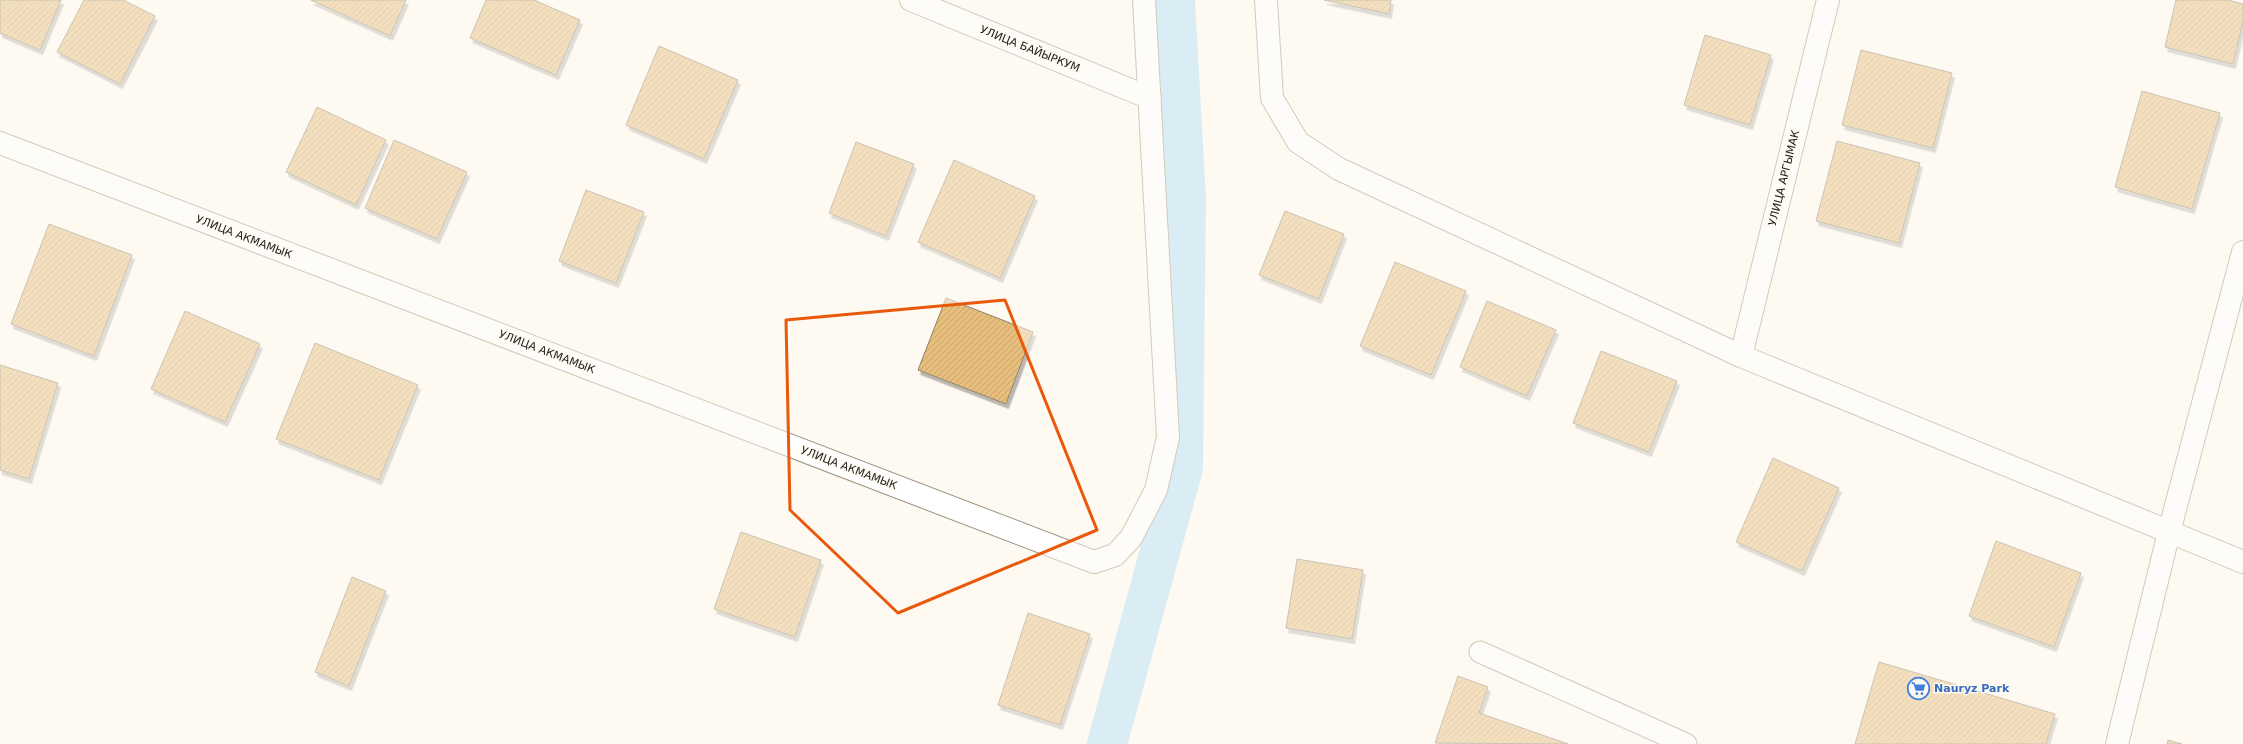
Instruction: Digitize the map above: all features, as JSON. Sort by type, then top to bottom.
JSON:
[{"type":"street","name":"УЛИЦА БАЙЫРКУМ","points":[[911,0],[1150,98]]},
{"type":"street","points":[[1144,0],[1150,98]]},
{"type":"street","points":[[1266,0],[1272,98],[1298,142],[1339,169],[1741,356],[2243,562]]},
{"type":"street","name":"УЛИЦА АРГЫМАК","points":[[1741,356],[1828,0]]},
{"type":"street","name":"УЛИЦА АКМАМЫК","points":[[0,143],[1094,562],[1115,555],[1131,538],[1156,490],[1168,437],[1150,98]]},
{"type":"street","points":[[2117,744],[2169,532],[2243,252]]},
{"type":"lane","points":[[1480,652],[1686,744]]},
{"type":"highlighted area","points":[[1005,300],[1097,530],[898,613],[790,510],[786,320]]},
{"type":"building","points":[[0,0],[61,0],[40,50],[0,33]]},
{"type":"building","points":[[84,0],[123,0],[155,16],[120,84],[57,52]]},
{"type":"building","points":[[311,0],[406,0],[390,36]]},
{"type":"building","points":[[486,0],[534,0],[580,20],[556,75],[470,38]]},
{"type":"building","points":[[1324,0],[1391,0],[1389,14]]},
{"type":"building","points":[[2176,0],[2228,0],[2243,4],[2243,21],[2233,64],[2165,47]]},
{"type":"building","points":[[1705,35],[1771,55],[1750,125],[1684,105]]},
{"type":"building","points":[[659,46],[738,80],[704,159],[626,125]]},
{"type":"building","points":[[1861,50],[1952,73],[1933,148],[1842,125]]},
{"type":"building","points":[[2142,91],[2220,113],[2192,209],[2115,187]]},
{"type":"building","points":[[317,107],[386,140],[356,205],[286,172]]},
{"type":"building","points":[[394,140],[467,172],[437,239],[365,208]]},
{"type":"building","points":[[1837,141],[1920,163],[1899,243],[1816,221]]},
{"type":"building","points":[[856,142],[914,164],[886,236],[829,213]]},
{"type":"building","points":[[954,160],[1035,196],[1000,278],[918,242]]},
{"type":"building","points":[[586,190],[644,212],[616,283],[559,261]]},
{"type":"building","points":[[1285,211],[1344,234],[1319,299],[1259,275]]},
{"type":"building","points":[[49,224],[132,255],[94,356],[11,324]]},
{"type":"building","points":[[1395,262],[1466,291],[1431,375],[1360,346]]},
{"type":"building","points":[[946,298],[1033,332],[1006,404],[918,370]]},
{"type":"building","points":[[1487,301],[1556,330],[1527,396],[1460,367]]},
{"type":"building","points":[[185,311],[260,344],[225,422],[151,389]]},
{"type":"building","points":[[315,343],[418,385],[379,480],[276,439]]},
{"type":"building","points":[[1601,351],[1677,381],[1649,452],[1573,423]]},
{"type":"building","points":[[0,365],[58,383],[29,479],[0,470]]},
{"type":"building","points":[[1773,458],[1839,488],[1802,571],[1736,542]]},
{"type":"building","points":[[741,532],[821,560],[795,637],[714,609]]},
{"type":"building","points":[[1996,541],[2081,573],[2054,647],[1969,616]]},
{"type":"building","points":[[1297,559],[1363,570],[1352,639],[1286,628]]},
{"type":"building","points":[[352,577],[386,591],[349,686],[315,672]]},
{"type":"building","points":[[1028,613],[1090,634],[1060,725],[998,705]]},
{"type":"building","name":"Nauryz Park","points":[[1879,662],[2055,714],[2046,744],[1855,744]]},
{"type":"building","points":[[1458,676],[1488,687],[1479,713],[1568,744],[1435,743]]},
{"type":"building","points":[[2168,740],[2182,744],[2167,744]]},
{"type":"waterway","points":[[1107,744],[1183,468],[1186,199],[1175,0]]},
{"type":"place","name":"Nauryz Park","points":[[1919,688]]}]
